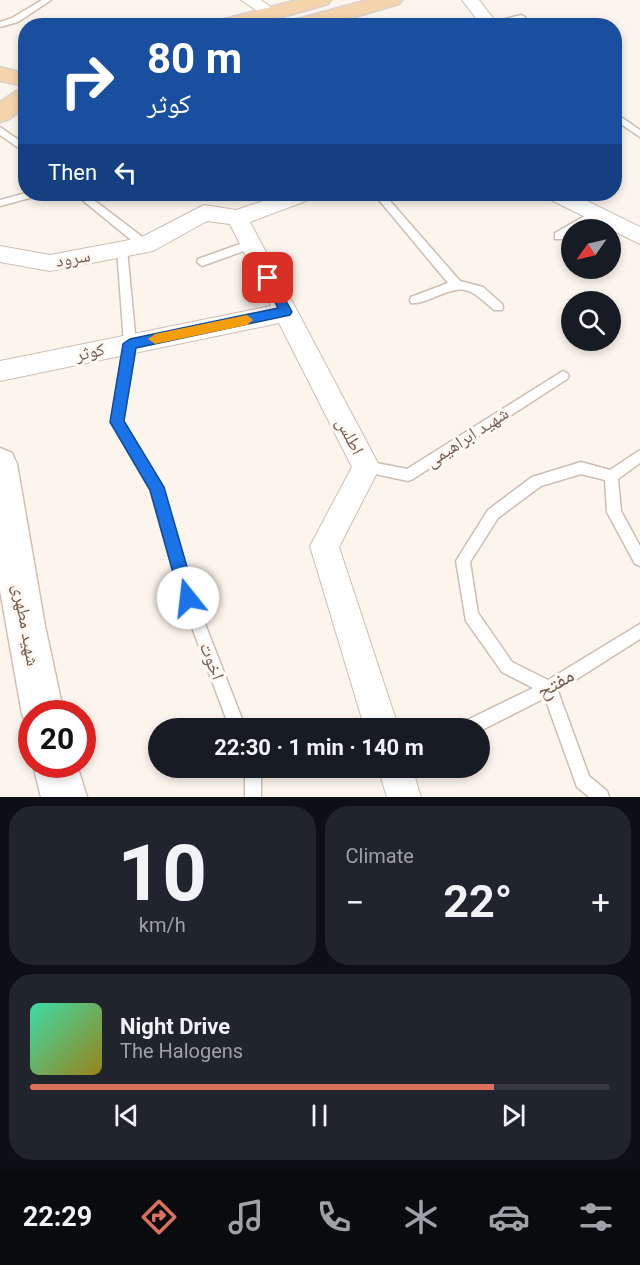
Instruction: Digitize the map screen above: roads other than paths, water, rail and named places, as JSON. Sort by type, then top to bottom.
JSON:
[{"type":"main road","points":[[253,18],[321,0]]},
{"type":"main road","points":[[327,18],[392,0]]},
{"type":"main road","points":[[0,101],[16,85]]},
{"type":"main road","points":[[0,114],[16,85]]},
{"type":"main road","name":"شهید مطهری","points":[[0,464],[25,626],[41,700]]},
{"type":"main road","points":[[59,778],[64,797]]},
{"type":"street","points":[[249,0],[271,13]]},
{"type":"street","points":[[470,0],[484,18]]},
{"type":"street","points":[[237,218],[284,201]]},
{"type":"street","points":[[570,201],[640,236]]},
{"type":"street","name":"سرود","points":[[0,254],[50,263],[145,245],[204,213],[237,218]]},
{"type":"street","name":"اطلس","points":[[237,218],[366,466],[324,546],[379,718]]},
{"type":"street","name":"کوثر","points":[[0,371],[286,312]]},
{"type":"street","points":[[398,778],[404,797]]},
{"type":"lane","points":[[18,18],[47,0]]},
{"type":"lane","points":[[517,18],[521,17]]},
{"type":"lane","points":[[0,25],[18,18]]},
{"type":"lane","points":[[622,121],[640,134]]},
{"type":"lane","points":[[0,130],[18,144]]},
{"type":"lane","points":[[0,203],[18,198]]},
{"type":"lane","points":[[89,201],[145,245]]},
{"type":"lane","points":[[385,201],[456,284],[479,290],[498,308]]},
{"type":"lane","points":[[559,236],[596,214]]},
{"type":"lane","points":[[202,262],[251,244]]},
{"type":"lane","name":"اخوت","points":[[122,249],[130,344],[117,422],[156,487],[188,598],[234,718]]},
{"type":"lane","points":[[415,300],[456,284]]},
{"type":"lane","name":"شهید ابراهیمی","points":[[366,466],[408,475],[563,376]]},
{"type":"lane","points":[[601,797],[583,781],[549,688],[507,668],[471,616],[463,561],[493,514],[537,481],[581,468],[611,476],[640,456]]},
{"type":"lane","points":[[611,476],[614,512],[640,559]]},
{"type":"lane","name":"مفتح","points":[[488,718],[549,688],[640,631]]},
{"type":"lane","points":[[253,778],[253,797]]}]
